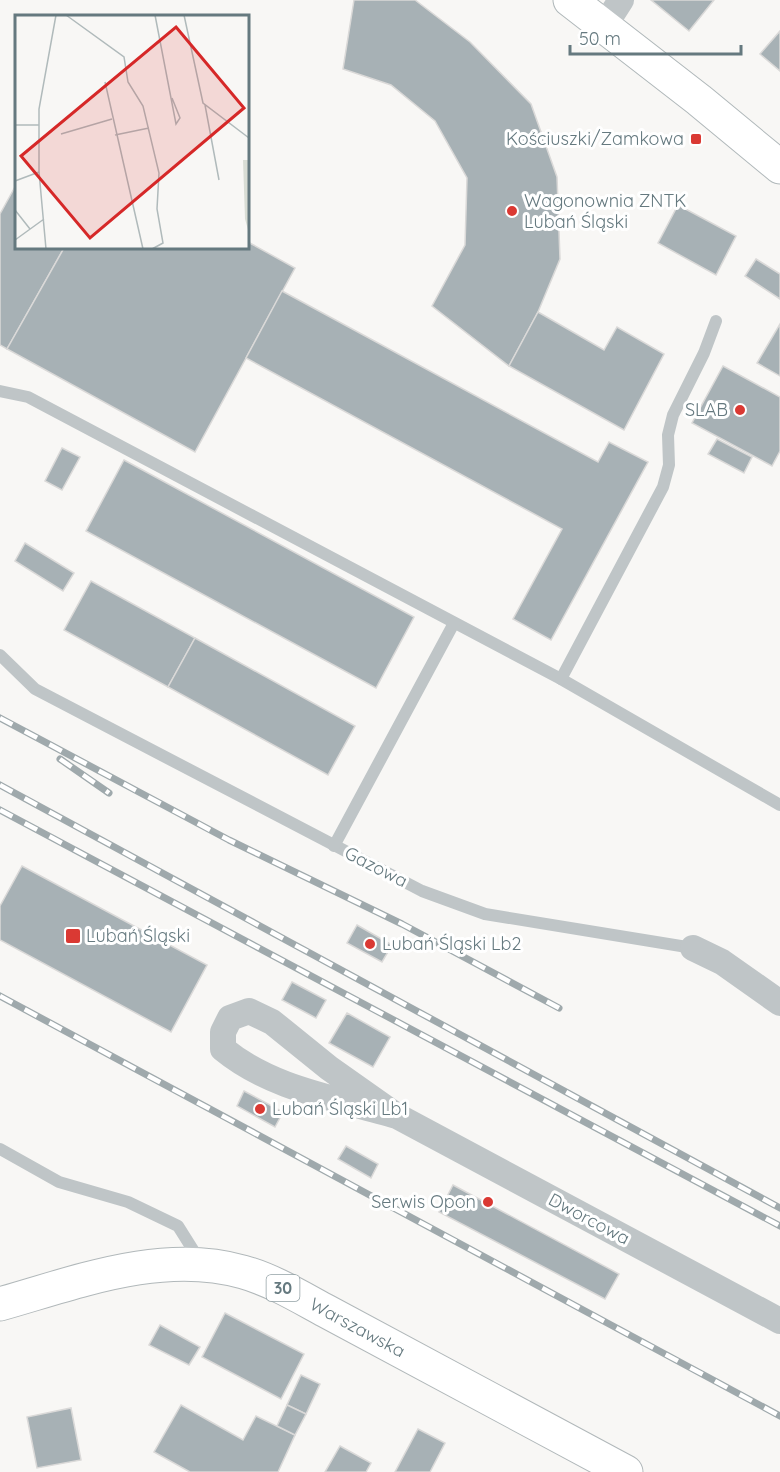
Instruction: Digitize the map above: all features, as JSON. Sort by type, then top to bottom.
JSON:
[{"type":"main road","points":[[570,0],[613,13],[699,100],[780,167]]},
{"type":"main road","name":"Warszawska","points":[[0,1304],[97,1276],[168,1263],[202,1264],[244,1272],[284,1288],[626,1472]]},
{"type":"street","name":"Gazowa","points":[[693,948],[722,962],[780,1003]]},
{"type":"street","name":"Dworcowa","points":[[397,1116],[288,1086],[243,1065],[223,1049],[223,1032],[230,1018],[249,1011],[272,1022],[329,1068],[397,1116],[780,1322]]},
{"type":"lane","points":[[561,679],[663,487],[669,465],[668,435],[673,415],[704,353],[716,321]]},
{"type":"lane","points":[[0,391],[28,397],[561,679],[780,805]]},
{"type":"lane","points":[[334,846],[454,623]]},
{"type":"lane","name":"Gazowa","points":[[0,655],[35,688],[422,891],[485,914],[693,948]]},
{"type":"lane","points":[[0,1149],[60,1182],[128,1202],[178,1227],[202,1264]]},
{"type":"building","name":"Wagonownia ZNTK Lubań Śląski","points":[[354,0],[415,0],[470,42],[531,104],[557,177],[560,259],[538,312],[509,366],[432,306],[465,245],[467,178],[435,121],[391,85],[343,69]]},
{"type":"building","points":[[651,0],[714,0],[689,31]]},
{"type":"building","points":[[780,31],[780,71],[760,54]]},
{"type":"building","points":[[15,187],[15,249],[63,249],[7,349],[0,345],[0,214]]},
{"type":"building","points":[[678,205],[736,236],[716,275],[658,243]]},
{"type":"building","points":[[249,243],[295,268],[195,452],[7,349],[63,249],[249,249]]},
{"type":"building","points":[[756,259],[780,274],[780,299],[745,276]]},
{"type":"building","points":[[282,291],[598,462],[609,442],[648,462],[551,640],[513,619],[562,529],[246,358]]},
{"type":"building","points":[[538,312],[604,350],[617,327],[664,354],[624,430],[509,366]]},
{"type":"building","points":[[780,324],[780,376],[757,363]]},
{"type":"building","name":"SLAB","points":[[723,366],[780,397],[780,451],[772,466],[692,423]]},
{"type":"building","points":[[717,439],[752,457],[744,473],[708,454]]},
{"type":"building","points":[[62,448],[80,457],[62,490],[45,481]]},
{"type":"building","points":[[124,460],[414,617],[376,688],[86,531]]},
{"type":"building","points":[[25,543],[74,573],[63,591],[15,561]]},
{"type":"building","points":[[91,581],[195,638],[168,687],[64,630]]},
{"type":"building","points":[[195,638],[355,726],[328,775],[168,687]]},
{"type":"building","points":[[22,866],[207,965],[171,1032],[0,940],[0,906]]},
{"type":"building","name":"Lubań Śląski Lb2","points":[[357,925],[392,945],[382,962],[347,943]]},
{"type":"building","points":[[292,982],[326,1000],[316,1018],[282,1000]]},
{"type":"building","points":[[347,1013],[390,1037],[373,1067],[329,1043]]},
{"type":"building","name":"Lubań Śląski Lb1","points":[[244,1091],[283,1112],[275,1127],[237,1106]]},
{"type":"building","points":[[346,1146],[378,1164],[371,1178],[338,1159]]},
{"type":"building","points":[[453,1185],[619,1274],[605,1299],[439,1212]]},
{"type":"building","points":[[225,1313],[304,1354],[281,1399],[202,1357]]},
{"type":"building","points":[[160,1325],[200,1347],[189,1365],[149,1345]]},
{"type":"building","points":[[301,1375],[320,1384],[306,1414],[287,1405]]},
{"type":"building","points":[[181,1405],[243,1440],[256,1416],[295,1435],[278,1472],[190,1472],[154,1452]]},
{"type":"building","points":[[287,1405],[306,1414],[295,1435],[277,1426]]},
{"type":"building","points":[[71,1408],[81,1460],[37,1468],[27,1417]]},
{"type":"building","points":[[418,1429],[445,1443],[430,1472],[395,1472]]},
{"type":"building","points":[[340,1446],[371,1463],[366,1472],[325,1472]]},
{"type":"railway","points":[[0,718],[229,840],[402,924],[559,1008]]},
{"type":"railway","points":[[60,759],[109,793]]},
{"type":"railway","points":[[0,785],[780,1208]]},
{"type":"railway","points":[[0,810],[780,1226]]},
{"type":"railway","points":[[0,996],[780,1416]]},
{"type":"place","name":"Kościuszki/Zamkowa","points":[[696,139]]},
{"type":"place","name":"Wagonownia ZNTK Lubań Śląski","points":[[512,211]]},
{"type":"place","name":"SLAB","points":[[740,410]]},
{"type":"place","name":"Lubań Śląski","points":[[73,936]]},
{"type":"place","name":"Lubań Śląski Lb2","points":[[370,944]]},
{"type":"place","name":"Lubań Śląski Lb1","points":[[260,1109]]},
{"type":"place","name":"Serwis Opon","points":[[488,1202]]}]
